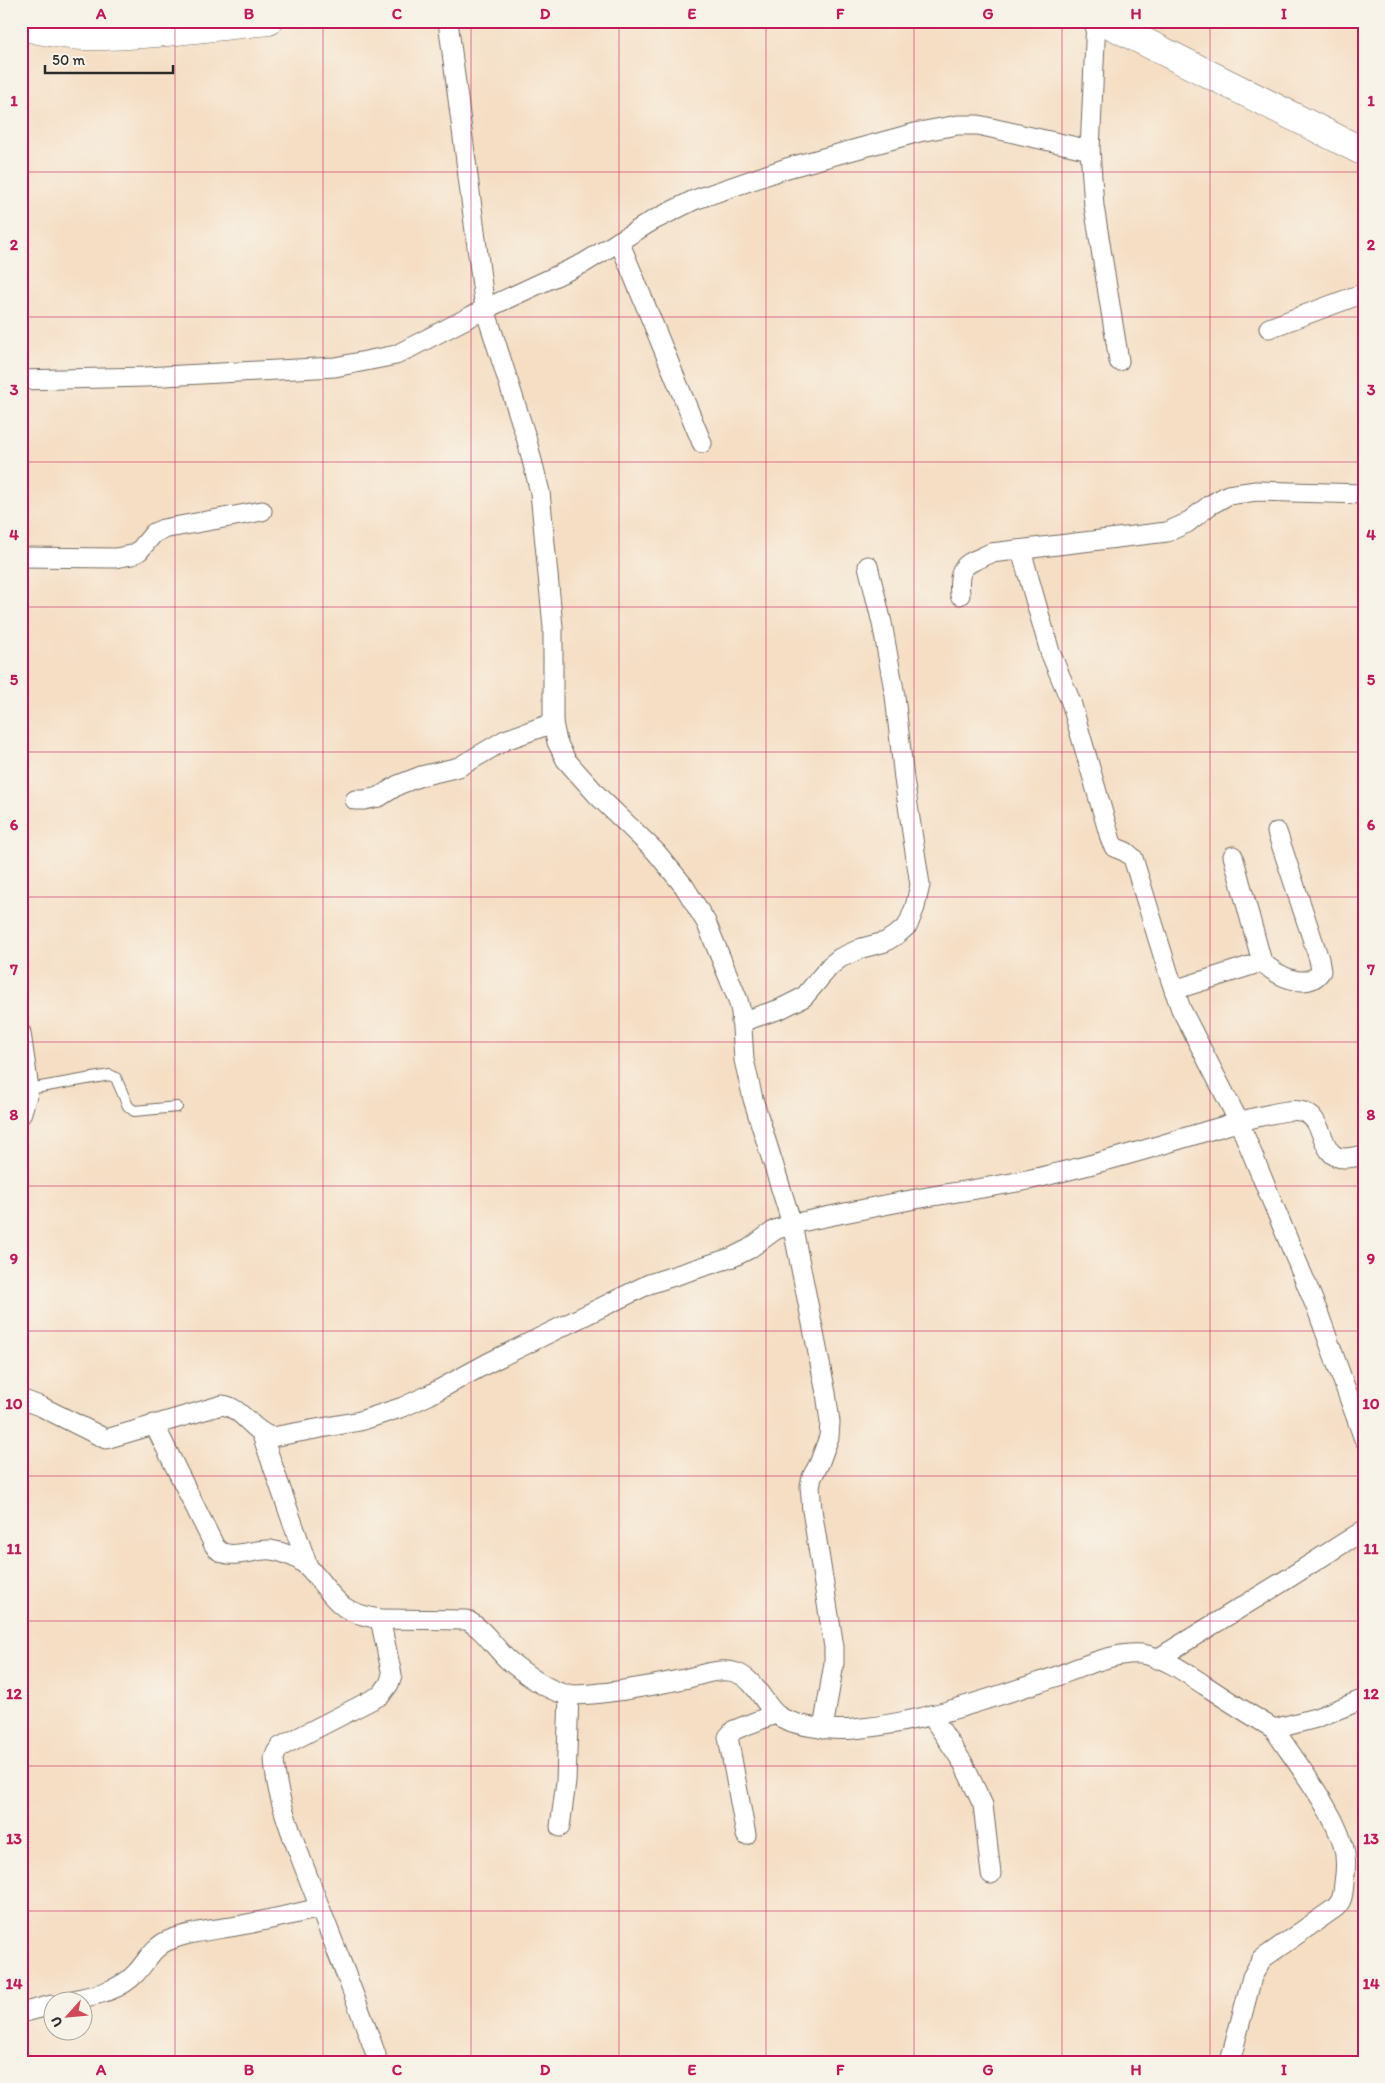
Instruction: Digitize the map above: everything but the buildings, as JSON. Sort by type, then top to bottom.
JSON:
[{"type":"main road","points":[[21,26],[82,36],[130,34],[269,21]]},
{"type":"main road","points":[[1103,21],[1364,152]]},
{"type":"street","points":[[448,21],[485,309],[526,436],[540,492],[553,627],[553,723],[557,742],[566,760],[598,796],[656,852],[698,906],[738,1000],[744,1060],[753,1099],[792,1224],[826,1393],[830,1422],[829,1437],[810,1486],[812,1510],[834,1647],[834,1663],[823,1729]]},
{"type":"street","points":[[1096,21],[1090,150],[1094,206],[1119,360]]},
{"type":"street","points":[[21,380],[145,377],[335,367],[396,355],[485,309],[584,263],[652,221],[694,200],[729,186],[787,168],[919,132],[958,125],[978,125],[1090,150]]},
{"type":"street","points":[[620,241],[702,443]]},
{"type":"street","points":[[1270,328],[1364,293]]},
{"type":"street","points":[[960,595],[958,580],[960,571],[969,563],[991,553],[1167,532],[1188,523],[1217,500],[1240,492],[1364,494]]},
{"type":"street","points":[[21,557],[115,558],[132,555],[154,533],[163,529],[262,511]]},
{"type":"street","points":[[1021,550],[1050,652],[1071,702],[1111,842],[1114,847],[1126,852],[1133,858],[1181,1009],[1239,1122],[1318,1312],[1364,1439]]},
{"type":"street","points":[[741,1022],[780,1009],[804,997],[830,966],[840,958],[862,948],[885,942],[899,933],[908,925],[915,907],[920,885],[904,779],[895,696],[882,624],[868,566]]},
{"type":"street","points":[[355,800],[379,797],[398,785],[421,776],[458,767],[505,740],[553,723]]},
{"type":"street","points":[[1234,856],[1262,962],[1271,970],[1294,980],[1307,980],[1316,977],[1321,971],[1319,959],[1277,832]]},
{"type":"street","points":[[1174,990],[1262,962]]},
{"type":"street","points":[[21,1033],[25,1090],[21,1115]]},
{"type":"street","points":[[21,1400],[42,1407],[106,1439],[222,1405],[230,1407],[260,1432],[272,1437],[360,1421],[403,1407],[488,1362],[648,1284],[733,1257],[750,1249],[775,1230],[792,1224],[1047,1176],[1239,1122],[1289,1111],[1305,1111],[1311,1114],[1316,1120],[1327,1147],[1333,1154],[1346,1158],[1364,1155]]},
{"type":"street","points":[[154,1424],[214,1546],[220,1553],[227,1555],[270,1550],[291,1556],[307,1564]]},
{"type":"street","points":[[260,1432],[307,1564],[335,1599],[346,1609],[380,1619],[466,1620],[477,1626],[508,1659],[533,1678],[562,1694],[582,1695],[666,1683],[724,1670],[738,1673],[749,1681],[775,1714],[791,1721],[823,1729],[853,1730],[931,1715],[1041,1682],[1110,1658],[1136,1654],[1176,1665],[1274,1729],[1330,1816],[1344,1847],[1346,1868],[1342,1897],[1335,1908],[1262,1959],[1252,1977],[1227,2060]]},
{"type":"street","points":[[1157,1659],[1364,1530]]},
{"type":"street","points":[[376,2055],[353,1987],[297,1848],[283,1803],[274,1760],[280,1747],[381,1695],[389,1684],[392,1675],[380,1619]]},
{"type":"street","points":[[560,1827],[566,1782],[570,1694]]},
{"type":"street","points":[[1274,1729],[1316,1718],[1364,1699]]},
{"type":"street","points":[[746,1836],[728,1738],[734,1730],[775,1714]]},
{"type":"street","points":[[931,1715],[963,1763],[982,1805],[991,1874]]},
{"type":"street","points":[[92,1996],[122,1985],[134,1975],[155,1949],[165,1942],[211,1929],[268,1920],[320,1908]]},
{"type":"street","points":[[21,2013],[42,2008]]},
{"type":"lane","points":[[25,1090],[110,1075],[116,1078],[128,1106],[134,1111],[177,1107]]}]
